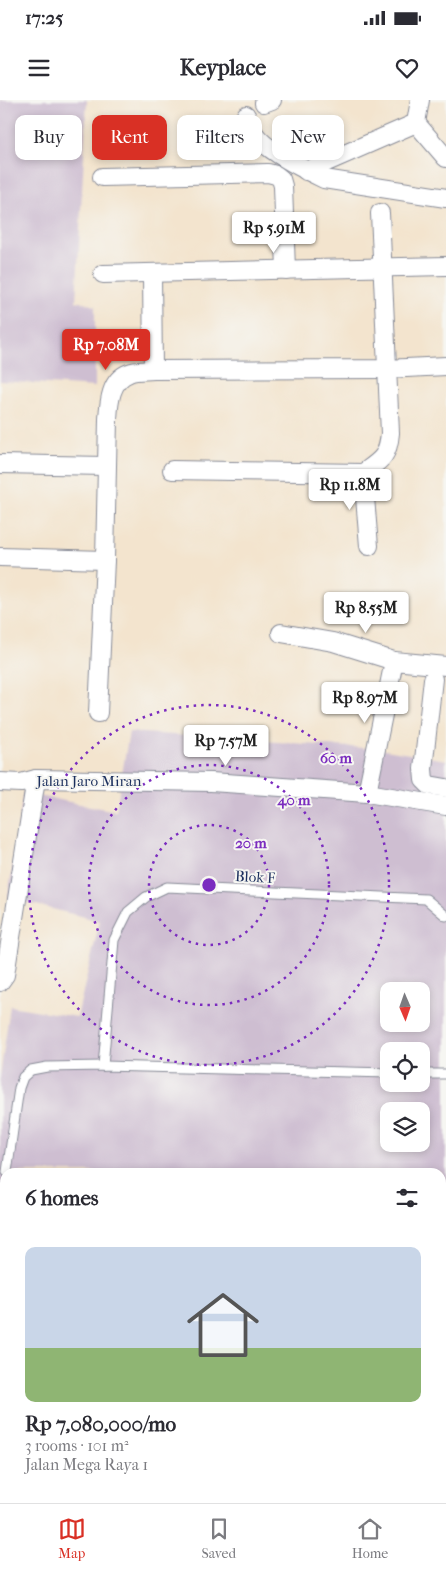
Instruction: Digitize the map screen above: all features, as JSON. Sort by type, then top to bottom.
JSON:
[{"type":"street","points":[[416,123],[420,100]]},
{"type":"street","points":[[416,123],[446,158]]},
{"type":"street","points":[[306,170],[416,123]]},
{"type":"street","points":[[262,142],[306,170],[324,179],[446,198]]},
{"type":"street","points":[[102,177],[268,173],[276,175],[282,179],[283,186],[286,270]]},
{"type":"street","points":[[172,470],[363,473],[382,459],[388,448],[390,433],[380,214]]},
{"type":"street","points":[[103,274],[446,266]]},
{"type":"street","points":[[152,273],[153,370]]},
{"type":"street","points":[[98,713],[110,398],[115,385],[121,377],[129,372],[153,370],[386,369],[446,366]]},
{"type":"street","points":[[0,464],[106,466]]},
{"type":"street","points":[[363,473],[369,546]]},
{"type":"street","points":[[0,557],[105,560]]},
{"type":"street","points":[[281,633],[333,642],[394,661],[446,666]]},
{"type":"street","points":[[367,793],[394,661]]},
{"type":"street","points":[[433,679],[423,770],[424,780],[429,785],[446,788]]},
{"type":"street","points":[[0,982],[5,975],[36,779]]},
{"type":"street","name":"Jalan Jaro Miran","points":[[0,782],[21,783],[36,779],[211,782],[367,793],[446,806]]},
{"type":"lane","name":"Blok F","points":[[103,1066],[114,940],[128,912],[146,897],[167,887],[426,899],[446,916]]},
{"type":"lane","points":[[8,1168],[19,1088],[23,1077],[31,1070],[47,1067],[103,1066],[380,1073]]},
{"type":"lane","points":[[430,1074],[446,1074]]},
{"type":"shaded area","points":[[0,100],[87,100],[76,301],[95,306],[95,387],[0,381]]},
{"type":"shaded area","points":[[129,732],[379,749],[446,760],[446,1168],[0,1168],[0,1077],[10,1006],[77,1017],[100,921],[8,898],[23,793],[116,811]]}]
